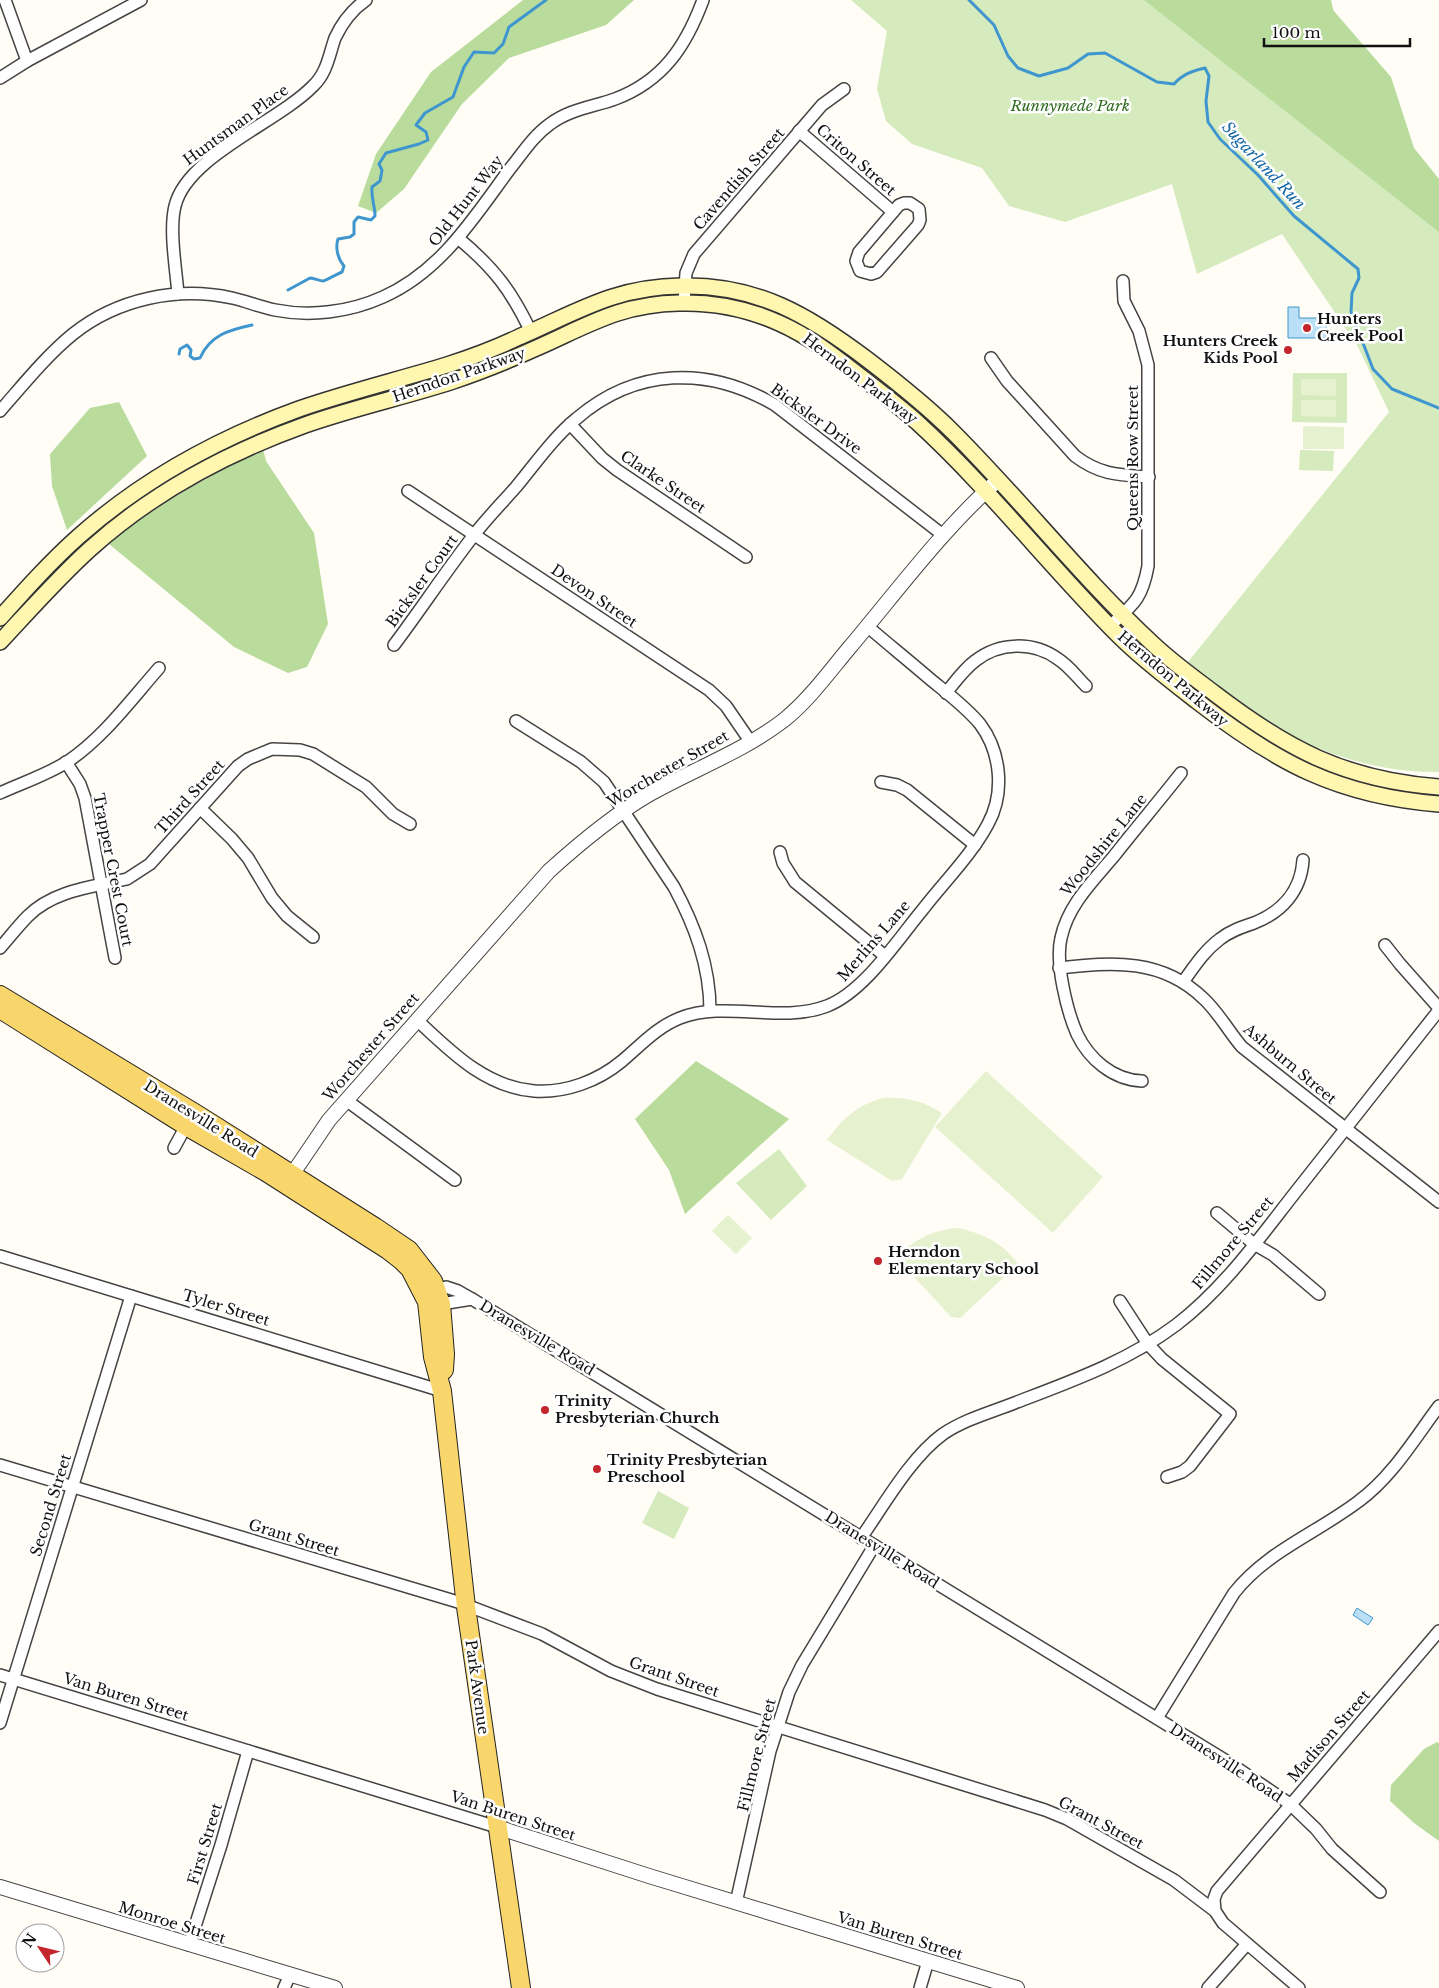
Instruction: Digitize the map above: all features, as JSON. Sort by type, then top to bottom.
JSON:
[{"type":"main road","name":"Herndon Parkway","points":[[0,618],[43,571],[81,534],[124,500],[183,462],[231,438],[297,410],[468,358],[531,332],[582,307],[607,298],[649,288],[685,286],[719,288],[754,295],[786,307],[817,323],[866,359],[928,409],[998,480],[1083,574],[1153,644],[1186,672],[1255,724],[1292,747],[1332,765],[1367,776],[1401,783],[1439,787]]},
{"type":"main road","name":"Herndon Parkway","points":[[0,642],[62,576],[99,541],[143,507],[212,466],[301,426],[455,380],[505,362],[602,317],[637,308],[684,303],[708,304],[744,310],[778,322],[810,338],[907,413],[985,492],[1110,626],[1176,686],[1248,739],[1280,759],[1327,781],[1362,793],[1398,800],[1439,804]]},
{"type":"main road","name":"Dranesville Road","points":[[0,995],[289,1180],[401,1260],[435,1299]]},
{"type":"main road","name":"Dranesville Road","points":[[0,1009],[186,1126],[266,1172],[289,1180]]},
{"type":"main road","name":"Park Avenue","points":[[435,1299],[433,1357],[442,1391],[466,1606],[519,1986]]},
{"type":"street","points":[[6,0],[27,61]]},
{"type":"street","points":[[0,78],[27,61],[140,0]]},
{"type":"street","name":"Huntsman Place","points":[[178,294],[173,221],[176,202],[184,185],[201,166],[314,85],[327,64],[342,25],[350,14],[366,0]]},
{"type":"street","name":"Old Hunt Way","points":[[0,411],[58,348],[89,323],[127,304],[158,296],[178,294],[211,295],[232,298],[276,310],[319,312],[343,310],[364,304],[401,288],[436,262],[458,238],[528,146],[549,124],[578,109],[615,99],[633,91],[661,70],[685,42],[703,0]]},
{"type":"street","name":"Cavendish Street","points":[[684,303],[689,262],[694,254],[822,105],[844,90]]},
{"type":"street","name":"Criton Street","points":[[799,131],[893,212]]},
{"type":"street","name":"Criton Street","points":[[910,203],[919,209],[920,220],[877,272],[866,274],[857,266],[857,256],[893,212],[899,205],[910,203]]},
{"type":"street","points":[[458,238],[492,269],[506,286],[531,332]]},
{"type":"street","name":"Queens Row Street","points":[[1110,626],[1135,603],[1142,591],[1148,566],[1148,365],[1139,331],[1124,301],[1123,281]]},
{"type":"street","points":[[991,358],[1006,381],[1075,456],[1086,464],[1111,474],[1148,477]]},
{"type":"street","name":"Bicksler Drive","points":[[474,535],[570,424],[592,406],[606,397],[644,382],[664,378],[696,377],[736,386],[757,394],[775,405],[943,534]]},
{"type":"street","name":"Clarke Street","points":[[570,424],[602,458],[617,470],[746,557]]},
{"type":"street","name":"Worchester Street","points":[[289,1180],[329,1120],[540,881],[575,847],[623,811],[750,742],[784,720],[801,704],[868,626],[943,534],[998,480]]},
{"type":"street","name":"Devon Street","points":[[408,491],[709,690],[726,706],[750,742]]},
{"type":"street","name":"Bicksler Court","points":[[394,645],[474,535]]},
{"type":"street","name":"Merlins Lane","points":[[417,1020],[464,1062],[492,1079],[518,1088],[534,1091],[556,1090],[589,1081],[609,1071],[665,1025],[694,1014],[710,1011],[788,1014],[816,1010],[836,1001],[856,988],[975,845],[990,822],[998,788],[997,766],[988,739],[980,725],[971,714],[868,626]]},
{"type":"street","points":[[946,693],[973,662],[995,649],[1014,646],[1034,648],[1048,652],[1071,670],[1086,686]]},
{"type":"street","points":[[0,793],[66,762],[97,738],[159,668]]},
{"type":"street","points":[[516,721],[592,770],[604,782],[682,901],[703,953],[708,973],[710,1011]]},
{"type":"street","name":"Third Street","points":[[0,948],[28,916],[40,906],[67,893],[127,879],[150,864],[238,766],[248,759],[272,749],[286,748],[313,754],[366,786],[393,814],[410,824]]},
{"type":"street","name":"Trapper Crest Court","points":[[66,762],[80,784],[85,798],[115,958]]},
{"type":"street","name":"Woodshire Lane","points":[[1142,1081],[1126,1079],[1100,1065],[1082,1044],[1076,1032],[1059,968],[1060,938],[1071,910],[1181,772]]},
{"type":"street","points":[[881,782],[897,785],[907,790],[975,845]]},
{"type":"street","points":[[200,808],[232,839],[248,858],[272,898],[287,916],[313,937]]},
{"type":"street","points":[[780,852],[785,868],[795,882],[884,956]]},
{"type":"street","points":[[1183,982],[1199,959],[1221,938],[1236,929],[1263,919],[1287,901],[1299,882],[1303,860]]},
{"type":"street","points":[[1385,945],[1439,1009]]},
{"type":"street","name":"Ashburn Street","points":[[1059,968],[1112,963],[1132,964],[1151,968],[1183,982],[1204,998],[1216,1011],[1242,1048],[1439,1202]]},
{"type":"street","name":"Fillmore Street","points":[[861,1538],[917,1458],[943,1435],[974,1419],[1104,1368],[1148,1344],[1199,1305],[1220,1284],[1254,1244],[1439,1009]]},
{"type":"street","points":[[346,1100],[455,1180]]},
{"type":"street","points":[[174,1148],[186,1126]]},
{"type":"street","points":[[1217,1213],[1254,1244],[1273,1255],[1319,1294]]},
{"type":"street","name":"Tyler Street","points":[[0,1256],[190,1312],[442,1391]]},
{"type":"street","name":"Dranesville Road","points":[[435,1299],[446,1287],[472,1299],[1228,1762],[1290,1804],[1316,1829],[1332,1849],[1380,1892]]},
{"type":"street","name":"Second Street","points":[[0,1723],[131,1296]]},
{"type":"street","points":[[1120,1301],[1148,1344],[1171,1366],[1230,1414],[1190,1466],[1182,1472],[1166,1477]]},
{"type":"street","points":[[1157,1718],[1234,1593],[1244,1580],[1266,1560],[1372,1491],[1385,1477],[1439,1406]]},
{"type":"street","name":"Grant Street","points":[[0,1465],[466,1606],[542,1634],[630,1679],[776,1727],[1045,1810],[1067,1819],[1174,1880],[1215,1910],[1223,1923],[1299,1988]]},
{"type":"street","name":"Fillmore Street","points":[[736,1903],[776,1727],[789,1692],[802,1665],[874,1546]]},
{"type":"street","name":"Madison Street","points":[[1215,1910],[1214,1899],[1217,1891],[1439,1631]]},
{"type":"street","name":"Van Buren Street","points":[[0,1675],[1017,1988]]},
{"type":"street","name":"First Street","points":[[189,1945],[222,1845],[248,1751]]},
{"type":"street","name":"Monroe Street","points":[[0,1887],[335,1988]]},
{"type":"street","points":[[1208,1988],[1247,1944]]},
{"type":"street","points":[[920,1988],[928,1961]]},
{"type":"street","points":[[284,1988],[290,1975]]},
{"type":"green space","points":[[523,0],[634,0],[606,25],[509,58],[462,104],[404,189],[376,213],[358,206],[376,154],[431,72]]},
{"type":"green space","name":"Runnymede Park","points":[[851,0],[1331,0],[1333,9],[1401,174],[1439,204],[1439,772],[1390,768],[1341,757],[1317,748],[1273,726],[1252,712],[1188,662],[1389,412],[1358,347],[1282,234],[1197,274],[1172,184],[1065,222],[1009,206],[982,168],[912,144],[886,121],[877,89],[887,31]]},
{"type":"green space","points":[[1144,0],[1331,0],[1333,10],[1391,77],[1414,148],[1439,179],[1439,232]]},
{"type":"green space","points":[[1293,373],[1347,373],[1347,423],[1292,422]]},
{"type":"green space","points":[[1301,379],[1336,379],[1336,396],[1301,395]]},
{"type":"green space","points":[[1301,400],[1336,400],[1336,417],[1301,416]]},
{"type":"green space","points":[[119,402],[147,456],[67,530],[52,486],[50,454],[90,408]]},
{"type":"green space","points":[[1303,426],[1344,427],[1344,449],[1303,449]]},
{"type":"green space","points":[[263,449],[266,461],[314,533],[328,624],[307,667],[288,673],[234,647],[109,544],[164,504],[202,481]]},
{"type":"green space","points":[[1300,450],[1334,451],[1333,471],[1299,470]]},
{"type":"green space","points":[[696,1061],[789,1119],[685,1214],[669,1170],[635,1119]]},
{"type":"green space","points":[[986,1071],[1103,1177],[1053,1233],[935,1127]]},
{"type":"green space","points":[[883,1098],[899,1098],[914,1101],[928,1105],[942,1113],[902,1179],[892,1181],[827,1140],[851,1114],[865,1105]]},
{"type":"green space","points":[[779,1149],[807,1186],[771,1220],[736,1183]]},
{"type":"green space","points":[[728,1215],[752,1238],[736,1254],[712,1231]]},
{"type":"green space","points":[[958,1228],[991,1240],[1006,1250],[1018,1264],[960,1318],[951,1317],[896,1257],[910,1245],[925,1236]]},
{"type":"green space","points":[[658,1491],[689,1508],[674,1539],[642,1523]]},
{"type":"green space","points":[[1437,1742],[1439,1743],[1439,1841],[1414,1823],[1390,1801],[1391,1785],[1424,1749]]},
{"type":"water","name":"Hunters Creek Pool","points":[[1288,307],[1299,307],[1299,318],[1326,318],[1326,338],[1288,338]]},
{"type":"water","points":[[1357,1608],[1373,1618],[1368,1625],[1353,1615]]},
{"type":"waterway","points":[[288,290],[310,278],[323,281],[342,272],[344,266],[338,253],[338,239],[350,237],[354,234],[354,222],[358,217],[371,220],[375,216],[372,187],[380,181],[382,170],[379,164],[386,153],[428,140],[426,132],[416,125],[425,113],[453,97],[464,67],[474,52],[494,53],[503,44],[509,27],[546,0]]},
{"type":"waterway","name":"Sugarland Run","points":[[969,0],[994,25],[1008,56],[1018,68],[1039,76],[1068,68],[1088,54],[1105,53],[1157,82],[1174,84],[1188,73],[1205,68],[1209,76],[1206,101],[1208,122],[1220,139],[1258,175],[1294,216],[1358,269],[1359,278],[1352,293],[1351,312],[1373,369],[1392,389],[1439,408]]},
{"type":"waterway","points":[[179,354],[180,349],[187,345],[191,350],[190,356],[194,359],[200,358],[209,344],[221,335],[252,325]]},
{"type":"place","name":"Hunters Creek Pool","points":[[1307,328]]},
{"type":"place","name":"Hunters Creek Kids Pool","points":[[1288,350]]},
{"type":"place","name":"Herndon Elementary School","points":[[878,1261]]},
{"type":"place","name":"Trinity Presbyterian Church","points":[[545,1410]]},
{"type":"place","name":"Trinity Presbyterian Preschool","points":[[597,1469]]}]
